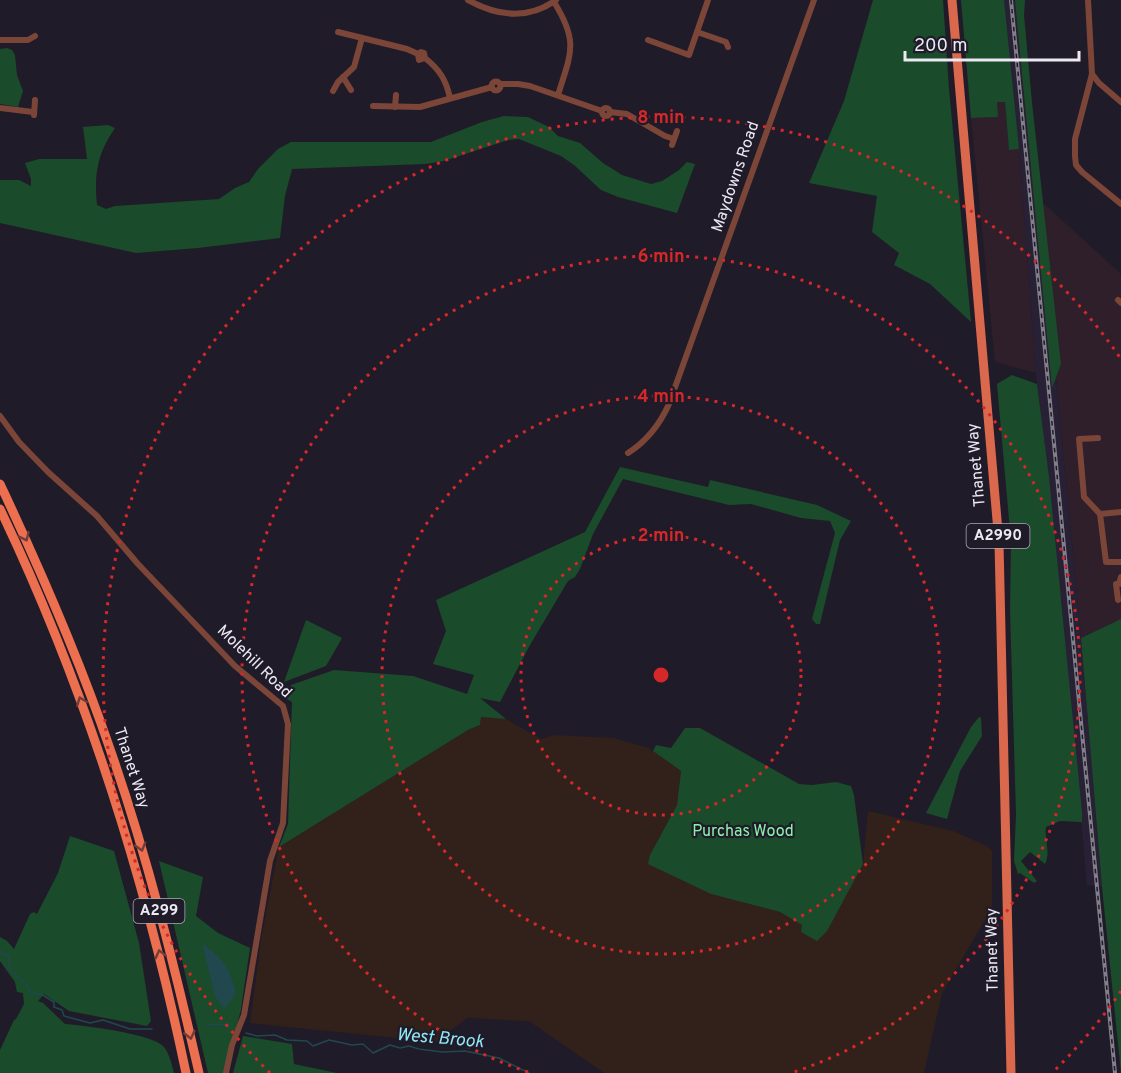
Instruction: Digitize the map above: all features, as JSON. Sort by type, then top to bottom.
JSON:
[{"type":"highway","name":"Thanet Way","points":[[0,484],[33,554],[111,751],[173,958],[199,1073]]},
{"type":"highway","name":"Thanet Way","points":[[0,508],[23,556],[102,756],[152,924],[186,1073]]},
{"type":"main road","name":"Thanet Way","points":[[951,0],[999,543],[1011,1073]]},
{"type":"street","points":[[468,0],[493,11],[516,14],[536,11],[555,1],[570,32],[570,57],[558,95]]},
{"type":"street","points":[[648,40],[689,55],[708,0]]},
{"type":"street","name":"Maydowns Road","points":[[628,453],[640,446],[663,418],[669,404],[814,0]]},
{"type":"street","points":[[1088,0],[1092,74],[1075,139],[1076,165],[1089,179],[1121,204]]},
{"type":"street","points":[[338,32],[407,49],[418,54],[419,60],[425,58],[444,77],[450,98]]},
{"type":"street","points":[[698,32],[726,42],[728,48]]},
{"type":"street","points":[[0,40],[23,40],[35,36]]},
{"type":"street","points":[[333,91],[354,67],[362,38]]},
{"type":"street","points":[[23,40],[23,48]]},
{"type":"street","points":[[570,57],[578,60]]},
{"type":"street","points":[[1092,74],[1121,102]]},
{"type":"street","points":[[343,77],[351,90]]},
{"type":"street","points":[[373,106],[420,107],[492,87],[495,81],[501,84],[524,85],[602,111],[607,108],[610,112],[627,114],[673,142],[677,131]]},
{"type":"street","points":[[395,107],[396,95]]},
{"type":"street","points":[[0,108],[34,114],[35,100]]},
{"type":"street","name":"Molehill Road","points":[[0,416],[26,449],[97,516],[138,564],[234,666],[283,706],[288,724],[283,823],[270,861],[244,1015],[232,1046],[226,1073]]},
{"type":"street","points":[[1098,438],[1079,439],[1084,497],[1100,514],[1106,562],[1121,562]]},
{"type":"street","points":[[1100,514],[1121,512]]},
{"type":"street","points":[[1118,600],[1116,584],[1119,584],[1121,577]]},
{"type":"shaded area","points":[[999,0],[1025,0],[1024,15],[1032,103],[1061,364],[1056,379],[1102,887],[1087,885],[1062,606],[1036,373],[1019,149]]},
{"type":"shaded area","points":[[997,102],[1005,102],[1009,149],[1019,149],[1036,373],[995,362],[971,118],[997,117]]},
{"type":"shaded area","points":[[1043,203],[1121,274],[1121,619],[1081,638],[1056,377],[1061,364]]},
{"type":"shaded area","points":[[481,717],[506,719],[541,739],[554,735],[613,738],[649,748],[681,771],[677,805],[650,855],[711,894],[780,912],[802,925],[863,864],[868,811],[953,831],[987,846],[992,851],[992,908],[942,993],[924,1073],[604,1073],[529,1021],[467,1018],[436,1042],[250,1023],[262,934],[279,847],[468,730],[480,725]]},
{"type":"shaded area","points":[[202,943],[225,964],[236,993],[224,1009],[215,996]]},
{"type":"green space","points":[[873,0],[943,0],[971,322],[930,284],[894,265],[899,253],[872,232],[877,196],[809,183],[844,101]]},
{"type":"green space","points":[[961,0],[1004,0],[1019,149],[1009,150],[1005,102],[997,102],[998,117],[971,118]]},
{"type":"green space","points":[[1015,0],[1025,0],[1024,15],[1032,103],[1061,364],[1052,388]]},
{"type":"green space","points":[[7,48],[15,55],[17,75],[23,91],[18,107],[0,104],[0,49]]},
{"type":"green space","points":[[504,116],[528,117],[549,127],[558,136],[580,143],[603,163],[622,175],[651,184],[662,181],[687,162],[695,164],[677,213],[601,190],[561,156],[519,139],[508,140],[444,161],[426,164],[292,169],[285,196],[280,238],[136,253],[0,223],[0,180],[19,180],[31,186],[25,163],[39,159],[87,159],[83,127],[108,125],[115,128],[104,147],[97,174],[97,205],[106,209],[115,206],[219,199],[249,182],[258,169],[278,149],[291,142],[431,142]]},
{"type":"green space","points":[[1012,375],[1037,384],[1049,477],[1082,812],[1082,822],[1060,821],[1046,827],[1047,859],[1045,864],[1030,852],[1021,861],[1037,881],[1034,883],[1020,873],[1018,874],[1014,861],[1016,814],[1010,610],[1011,542],[997,384]]},
{"type":"green space","points":[[620,467],[708,487],[710,480],[817,505],[851,521],[840,540],[820,624],[816,624],[812,619],[835,533],[830,521],[801,518],[751,504],[729,505],[623,479],[593,534],[580,569],[575,577],[568,581],[500,702],[480,698],[506,719],[481,717],[480,725],[468,730],[279,847],[288,824],[292,702],[287,699],[291,685],[334,670],[413,676],[467,694],[474,675],[433,664],[446,631],[436,600],[585,532]]},
{"type":"green space","points":[[1121,619],[1121,1073],[1102,887],[1081,638]]},
{"type":"green space","points":[[306,620],[342,638],[326,666],[284,682]]},
{"type":"green space","points":[[979,717],[981,718],[982,736],[960,771],[947,819],[926,813],[971,727]]},
{"type":"green space","name":"Purchas Wood","points":[[685,728],[700,728],[799,784],[836,782],[851,786],[863,864],[827,931],[817,941],[801,932],[802,925],[780,912],[711,894],[648,864],[650,855],[677,805],[681,771],[653,751],[656,745],[671,748]]},
{"type":"green space","points":[[70,836],[114,851],[139,943],[151,1021],[147,1026],[69,1011],[44,994],[38,1001],[65,1024],[117,1031],[158,1042],[167,1052],[174,1073],[0,1073],[0,1050],[24,1004],[23,993],[17,992],[15,982],[0,961],[0,937],[14,949],[30,914],[34,912],[37,914],[58,873]]},
{"type":"green space","points":[[159,861],[203,877],[196,916],[218,933],[250,948],[241,1009],[225,1073],[208,1073]]},
{"type":"green space","points":[[243,1036],[292,1044],[294,1064],[337,1073],[233,1073]]},
{"type":"waterway","name":"West Brook","points":[[0,950],[3,954],[8,955],[10,970],[24,982],[31,993],[41,994],[54,1002],[54,1007],[62,1010],[64,1016],[90,1023],[103,1020],[130,1029],[152,1029]]},
{"type":"waterway","name":"West Brook","points":[[206,1025],[223,1024],[231,1028]]},
{"type":"waterway","name":"West Brook","points":[[246,1033],[307,1041],[313,1046],[329,1040],[352,1045],[363,1044],[373,1053],[390,1045],[442,1052],[465,1051],[499,1058],[529,1073]]},
{"type":"railway","points":[[1011,0],[1115,1073]]}]
